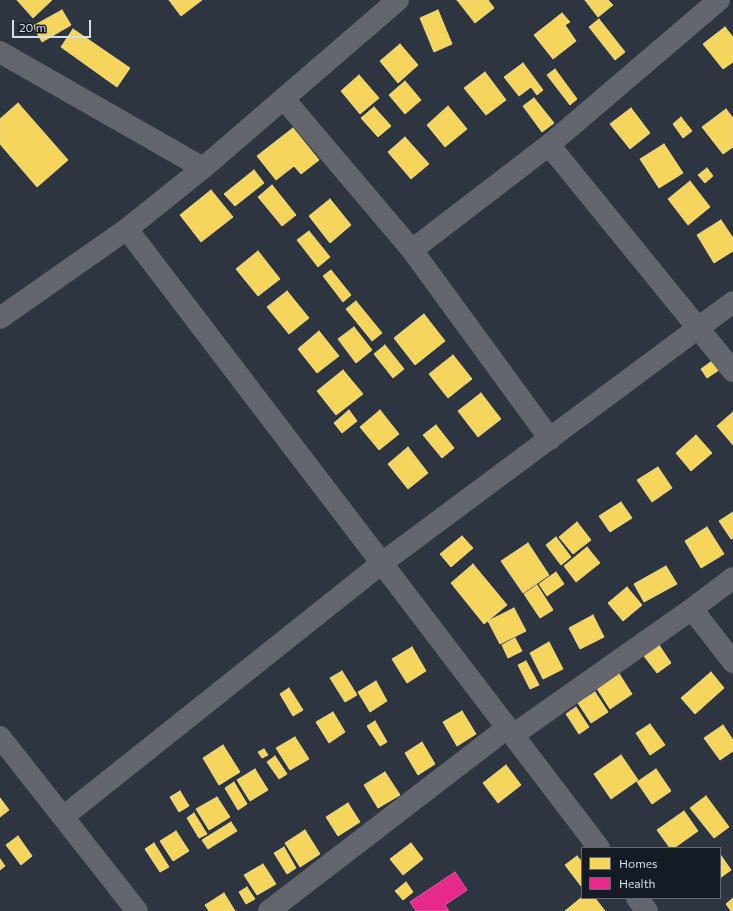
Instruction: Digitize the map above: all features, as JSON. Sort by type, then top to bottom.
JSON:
[{"type":"street","points":[[0,318],[127,230],[203,168],[398,0]]},
{"type":"street","points":[[412,250],[549,145],[719,0]]},
{"type":"street","points":[[0,52],[203,168]]},
{"type":"street","points":[[284,99],[412,250],[550,438]]},
{"type":"street","points":[[549,145],[733,371]]},
{"type":"street","points":[[127,230],[598,847]]},
{"type":"street","points":[[63,818],[382,563],[733,302]]},
{"type":"street","points":[[269,911],[510,732],[692,609],[733,578]]},
{"type":"street","points":[[692,609],[733,662]]},
{"type":"street","points":[[0,737],[63,818],[130,909]]},
{"type":"street","points":[[638,899],[647,911]]},
{"type":"building: Homes","points":[[17,0],[52,0],[33,18]]},
{"type":"building: Homes","points":[[169,0],[202,0],[181,16]]},
{"type":"building: Homes","points":[[457,0],[488,0],[494,8],[475,23]]},
{"type":"building: Homes","points":[[585,0],[608,0],[613,5],[598,17]]},
{"type":"building: Homes","points":[[62,10],[71,25],[42,42],[33,26]]},
{"type":"building: Homes","points":[[438,10],[452,44],[434,52],[420,18]]},
{"type":"building: Homes","points":[[562,13],[570,22],[565,25],[576,41],[553,59],[534,35]]},
{"type":"building: Homes","points":[[599,19],[625,52],[615,60],[589,27]]},
{"type":"building: Homes","points":[[725,27],[733,37],[733,62],[723,69],[703,44]]},
{"type":"building: Homes","points":[[73,29],[130,68],[117,87],[61,47]]},
{"type":"building: Homes","points":[[400,44],[418,65],[398,83],[380,61]]},
{"type":"building: Homes","points":[[523,63],[543,90],[537,95],[531,87],[519,96],[504,77]]},
{"type":"building: Homes","points":[[555,69],[577,99],[570,105],[547,75]]},
{"type":"building: Homes","points":[[485,72],[506,100],[486,115],[464,88]]},
{"type":"building: Homes","points":[[359,75],[379,98],[360,114],[341,91]]},
{"type":"building: Homes","points":[[405,81],[421,100],[405,114],[389,95]]},
{"type":"building: Homes","points":[[534,98],[554,123],[542,132],[523,106]]},
{"type":"building: Homes","points":[[18,103],[68,160],[37,187],[0,144],[0,119]]},
{"type":"building: Homes","points":[[448,106],[467,129],[445,147],[427,125]]},
{"type":"building: Homes","points":[[374,107],[391,126],[378,137],[361,118]]},
{"type":"building: Homes","points":[[631,108],[650,133],[630,149],[610,124]]},
{"type":"building: Homes","points":[[726,109],[733,118],[733,147],[723,154],[702,127]]},
{"type":"building: Homes","points":[[681,117],[692,131],[683,138],[673,124]]},
{"type":"building: Homes","points":[[293,128],[319,160],[301,174],[294,166],[276,180],[257,156]]},
{"type":"building: Homes","points":[[405,137],[429,164],[411,179],[388,152]]},
{"type":"building: Homes","points":[[664,144],[683,173],[659,188],[640,159]]},
{"type":"building: Homes","points":[[707,168],[713,176],[705,183],[698,175]]},
{"type":"building: Homes","points":[[254,170],[264,183],[235,206],[224,194]]},
{"type":"building: Homes","points":[[690,181],[710,207],[688,225],[668,199]]},
{"type":"building: Homes","points":[[272,185],[296,215],[282,226],[258,197]]},
{"type":"building: Homes","points":[[211,190],[233,217],[201,242],[180,215]]},
{"type":"building: Homes","points":[[330,199],[351,225],[330,243],[309,216]]},
{"type":"building: Homes","points":[[721,220],[733,238],[733,251],[714,263],[697,235]]},
{"type":"building: Homes","points":[[309,231],[330,257],[318,267],[297,240]]},
{"type":"building: Homes","points":[[258,251],[280,279],[258,296],[236,269]]},
{"type":"building: Homes","points":[[331,270],[351,295],[343,302],[323,276]]},
{"type":"building: Homes","points":[[287,291],[309,318],[289,334],[267,307]]},
{"type":"building: Homes","points":[[356,301],[382,333],[372,341],[346,309]]},
{"type":"building: Homes","points":[[424,314],[445,341],[415,365],[394,338]]},
{"type":"building: Homes","points":[[354,327],[372,350],[356,363],[338,339]]},
{"type":"building: Homes","points":[[319,331],[339,356],[317,373],[298,349]]},
{"type":"building: Homes","points":[[385,345],[404,369],[393,378],[374,354]]},
{"type":"building: Homes","points":[[453,355],[472,379],[448,398],[429,374]]},
{"type":"building: Homes","points":[[712,361],[719,370],[707,378],[701,369]]},
{"type":"building: Homes","points":[[343,370],[363,394],[336,415],[317,391]]},
{"type":"building: Homes","points":[[481,393],[501,419],[478,437],[458,411]]},
{"type":"building: Homes","points":[[349,410],[357,421],[342,433],[334,423]]},
{"type":"building: Homes","points":[[380,410],[399,434],[379,450],[360,427]]},
{"type":"building: Homes","points":[[733,412],[733,445],[717,426]]},
{"type":"building: Homes","points":[[436,425],[454,448],[442,458],[423,435]]},
{"type":"building: Homes","points":[[696,435],[712,453],[691,471],[676,453]]},
{"type":"building: Homes","points":[[408,447],[428,473],[408,489],[388,464]]},
{"type":"building: Homes","points":[[658,467],[672,488],[652,502],[637,480]]},
{"type":"building: Homes","points":[[621,502],[632,518],[610,532],[599,516]]},
{"type":"building: Homes","points":[[733,512],[733,538],[731,539],[719,521]]},
{"type":"building: Homes","points":[[577,522],[591,540],[573,554],[559,537]]},
{"type":"building: Homes","points":[[707,527],[724,554],[701,568],[685,541]]},
{"type":"building: Homes","points":[[462,536],[473,548],[451,567],[440,554]]},
{"type":"building: Homes","points":[[556,537],[571,557],[561,565],[546,545]]},
{"type":"building: Homes","points":[[528,543],[549,575],[523,593],[501,561]]},
{"type":"building: Homes","points":[[587,547],[600,563],[576,582],[564,566]]},
{"type":"building: Homes","points":[[473,564],[507,605],[484,624],[451,583]]},
{"type":"building: Homes","points":[[666,566],[677,584],[644,602],[634,584]]},
{"type":"building: Homes","points":[[556,572],[564,584],[547,596],[539,584]]},
{"type":"building: Homes","points":[[537,585],[553,610],[540,618],[524,594]]},
{"type":"building: Homes","points":[[627,587],[642,605],[623,621],[608,603]]},
{"type":"building: Homes","points":[[514,608],[526,631],[500,644],[488,621]]},
{"type":"building: Homes","points":[[593,615],[604,637],[580,649],[569,628]]},
{"type":"building: Homes","points":[[515,638],[522,651],[508,658],[502,645]]},
{"type":"building: Homes","points":[[549,642],[563,669],[543,679],[530,653]]},
{"type":"building: Homes","points":[[659,645],[671,663],[657,673],[644,656]]},
{"type":"building: Homes","points":[[412,647],[426,671],[407,683],[392,659]]},
{"type":"building: Homes","points":[[526,661],[539,685],[530,689],[518,665]]},
{"type":"building: Homes","points":[[342,671],[357,695],[345,702],[330,678]]},
{"type":"building: Homes","points":[[618,672],[632,694],[610,709],[596,687]]},
{"type":"building: Homes","points":[[711,672],[724,688],[695,714],[681,698]]},
{"type":"building: Homes","points":[[376,681],[387,701],[370,712],[358,692]]},
{"type":"building: Homes","points":[[289,688],[303,710],[293,716],[280,694]]},
{"type":"building: Homes","points":[[595,692],[608,712],[591,723],[578,703]]},
{"type":"building: Homes","points":[[576,707],[589,727],[579,734],[566,714]]},
{"type":"building: Homes","points":[[462,711],[476,734],[457,746],[443,722]]},
{"type":"building: Homes","points":[[333,712],[345,732],[329,743],[316,722]]},
{"type":"building: Homes","points":[[375,721],[387,742],[380,746],[367,726]]},
{"type":"building: Homes","points":[[650,724],[665,745],[650,755],[636,733]]},
{"type":"building: Homes","points":[[723,725],[733,740],[733,751],[720,760],[704,738]]},
{"type":"building: Homes","points":[[295,737],[309,759],[290,770],[276,748]]},
{"type":"building: Homes","points":[[422,742],[435,764],[418,775],[405,753]]},
{"type":"building: Homes","points":[[223,745],[240,772],[219,785],[203,758]]},
{"type":"building: Homes","points":[[264,749],[268,755],[262,758],[258,752]]},
{"type":"building: Homes","points":[[621,755],[638,780],[611,799],[594,774]]},
{"type":"building: Homes","points":[[275,756],[287,774],[279,779],[267,762]]},
{"type":"building: Homes","points":[[506,765],[521,785],[498,803],[483,783]]},
{"type":"building: Homes","points":[[255,769],[268,790],[250,801],[237,780]]},
{"type":"building: Homes","points":[[656,769],[671,791],[652,804],[637,782]]},
{"type":"building: Homes","points":[[385,772],[400,795],[378,808],[364,785]]},
{"type":"building: Homes","points":[[234,782],[247,804],[238,810],[225,788]]},
{"type":"building: Homes","points":[[180,791],[189,806],[179,812],[170,797]]},
{"type":"building: Homes","points":[[706,796],[729,827],[714,838],[690,808]]},
{"type":"building: Homes","points":[[217,797],[230,817],[209,830],[196,809]]},
{"type":"building: Homes","points":[[0,798],[9,810],[0,817]]},
{"type":"building: Homes","points":[[348,803],[360,822],[338,836],[326,817]]},
{"type":"building: Homes","points":[[684,811],[698,831],[675,847],[669,847],[657,830]]},
{"type":"building: Homes","points":[[194,813],[207,834],[199,838],[187,818]]},
{"type":"building: Homes","points":[[231,822],[237,831],[208,849],[202,840]]},
{"type":"building: Homes","points":[[305,830],[320,854],[300,867],[285,843]]},
{"type":"building: Homes","points":[[176,831],[189,851],[173,861],[160,841]]},
{"type":"building: Homes","points":[[18,836],[32,856],[21,865],[6,845]]},
{"type":"building: Homes","points":[[154,843],[169,867],[160,872],[145,849]]},
{"type":"building: Homes","points":[[411,843],[423,859],[403,875],[390,859]]},
{"type":"building: Homes","points":[[284,847],[296,868],[287,874],[274,853]]},
{"type":"building: Homes","points":[[721,855],[731,870],[721,877]]},
{"type":"building: Homes","points":[[577,856],[581,861],[581,886],[565,865]]},
{"type":"building: Homes","points":[[0,859],[5,866],[0,870]]},
{"type":"building: Homes","points":[[263,864],[276,884],[257,895],[244,875]]},
{"type":"building: Homes","points":[[406,882],[413,892],[403,900],[395,891]]},
{"type":"building: Homes","points":[[247,887],[255,899],[246,904],[239,892]]},
{"type":"building: Homes","points":[[224,893],[235,911],[209,911],[205,905]]},
{"type":"building: Homes","points":[[581,898],[596,899],[605,911],[565,911]]},
{"type":"building: Homes","points":[[733,898],[733,911],[731,911],[726,904]]},
{"type":"building: Health","points":[[455,872],[467,890],[445,905],[449,911],[416,911],[410,902]]}]
